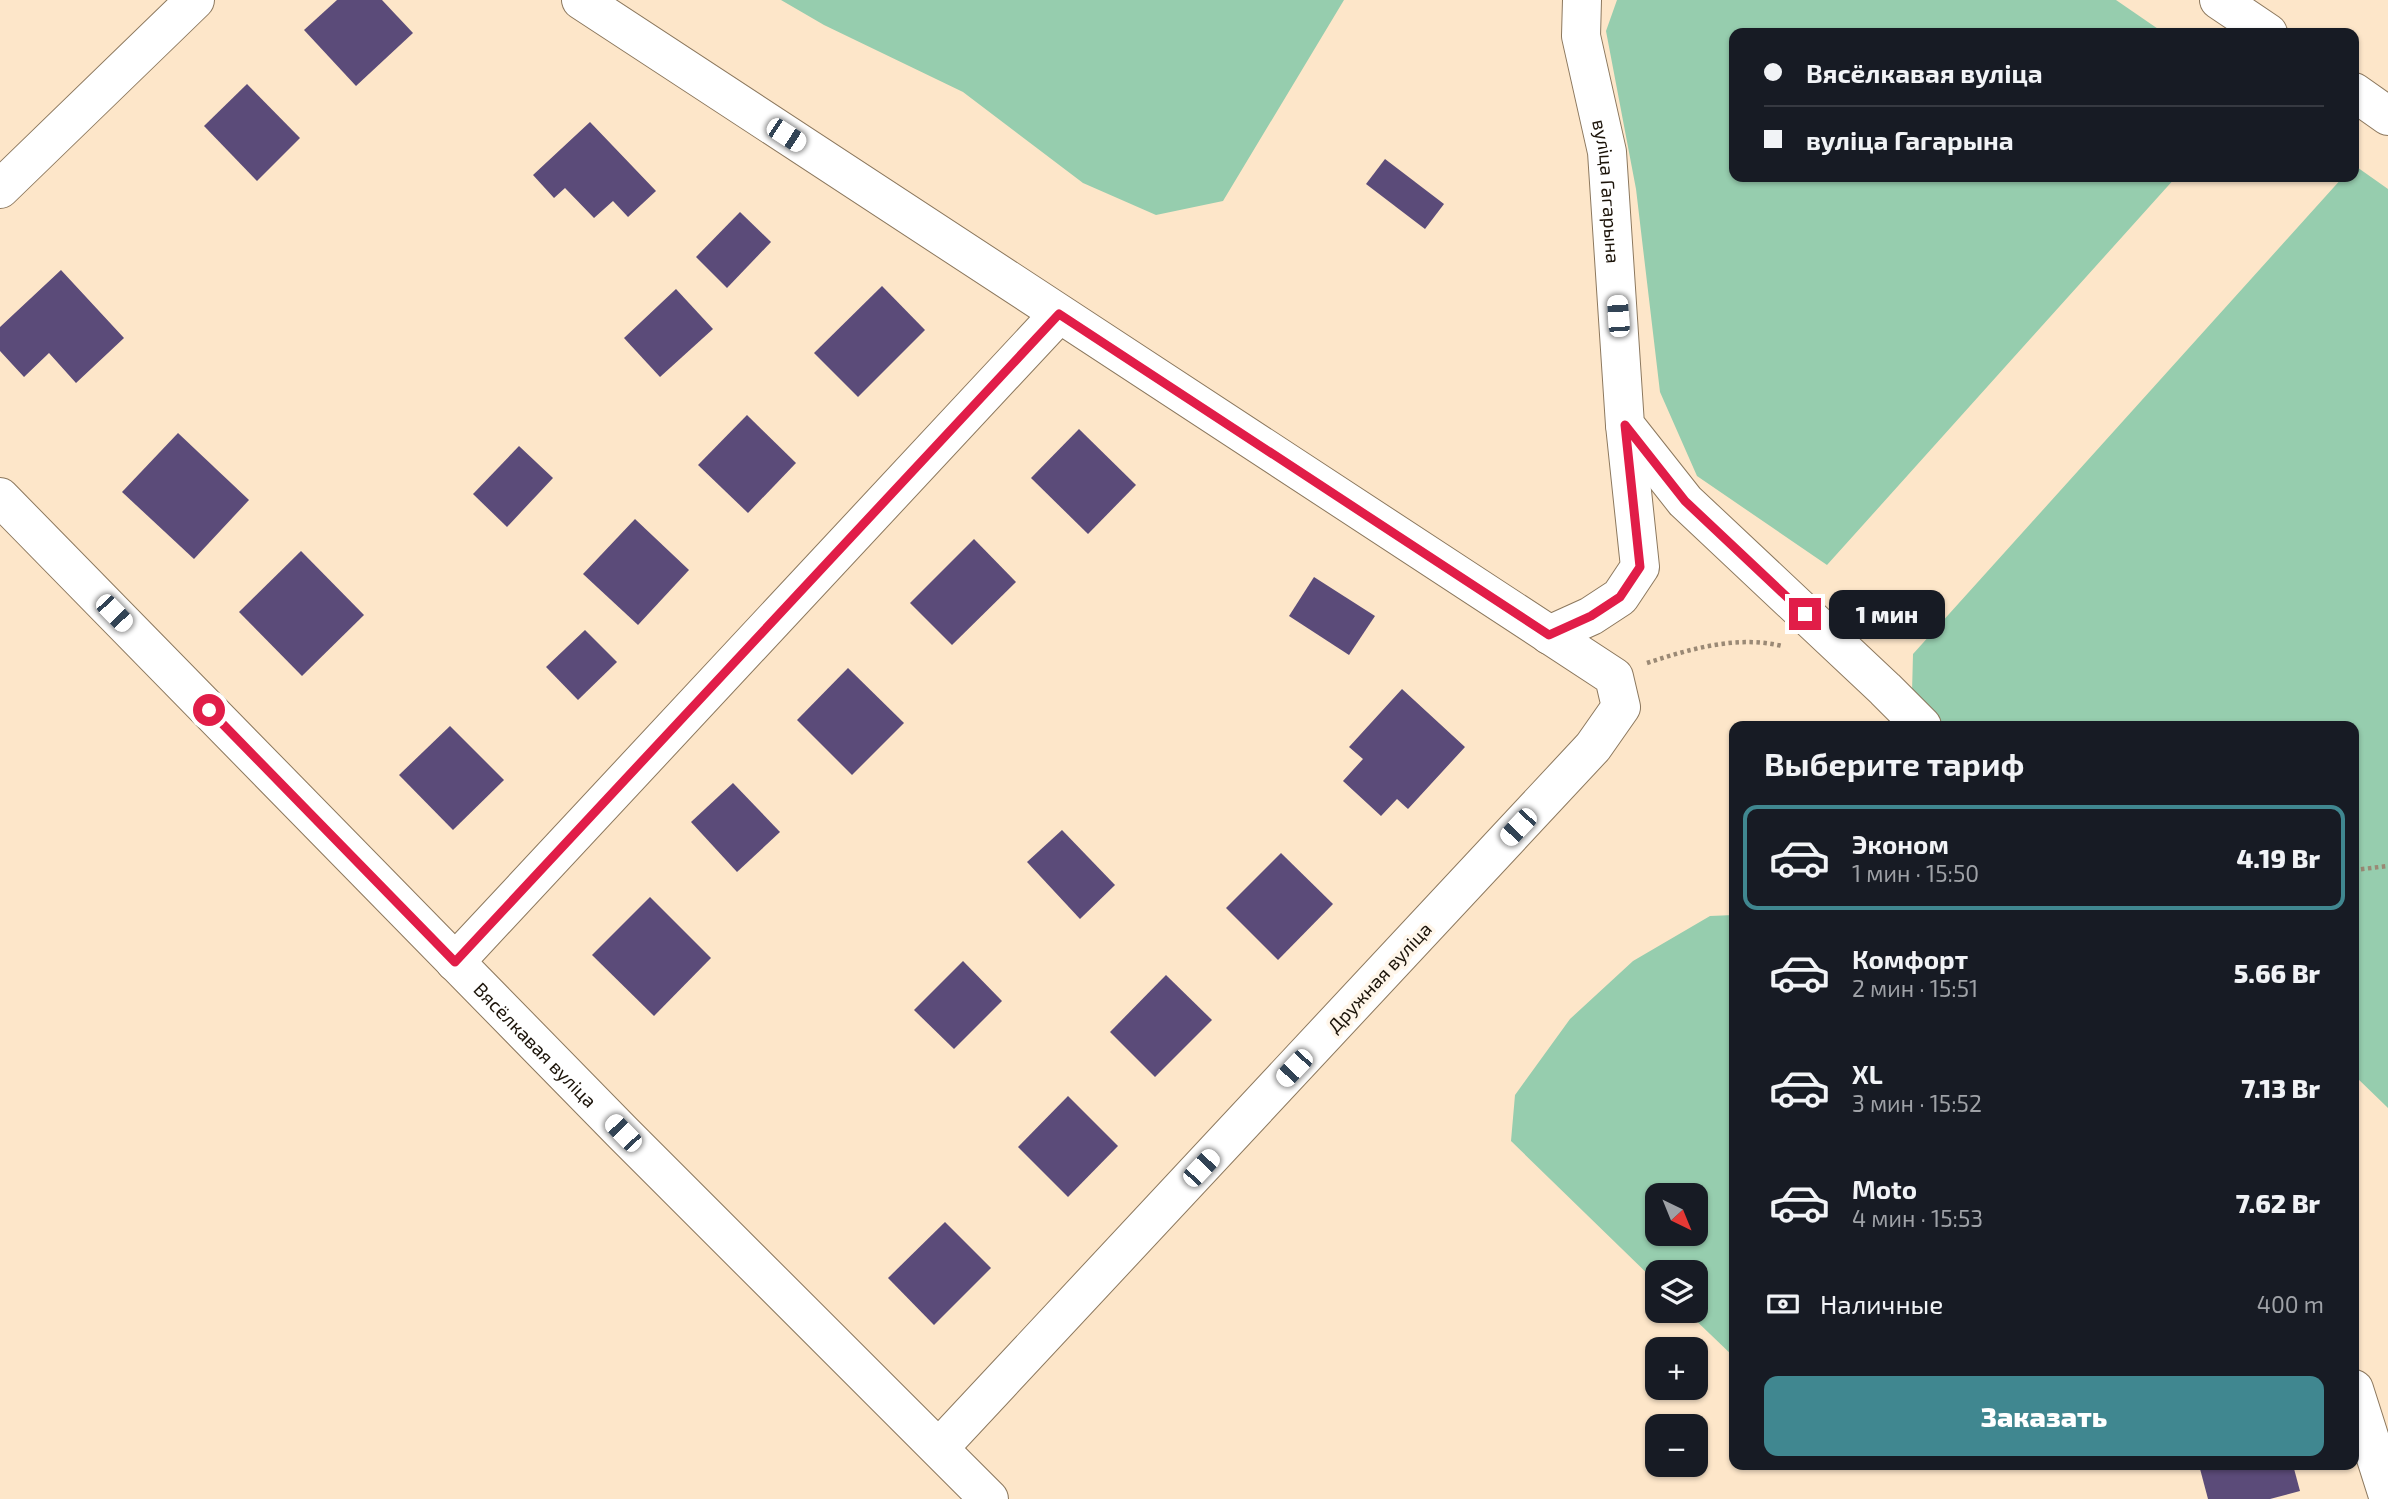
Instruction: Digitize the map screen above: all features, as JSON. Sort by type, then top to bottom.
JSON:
[{"type":"street","points":[[0,189],[195,0]]},
{"type":"street","points":[[581,0],[1614,677]]},
{"type":"street","name":"вуліца Гагарына","points":[[1549,635],[1591,616],[1620,597],[1640,567],[1625,425],[1607,152],[1581,36],[1583,0]]},
{"type":"street","points":[[2219,0],[2261,28]]},
{"type":"street","points":[[2359,96],[2388,116]]},
{"type":"street","points":[[455,962],[1059,314]]},
{"type":"street","points":[[1625,425],[1685,501],[1917,721]]},
{"type":"street","name":"Вясёлкавая вуліца","points":[[0,496],[623,1133],[989,1499]]},
{"type":"street","name":"Дружная вуліца","points":[[939,1448],[1593,747],[1621,707],[1614,677]]},
{"type":"street","points":[[2359,1405],[2388,1496]]},
{"type":"path","points":[[1614,677],[1712,644],[1772,644],[1794,649]]},
{"type":"path","points":[[2359,869],[2388,866]]},
{"type":"green space","points":[[781,0],[1344,0],[1223,201],[1156,215],[1083,183],[963,92],[824,25]]},
{"type":"green space","points":[[1617,0],[2116,0],[2157,28],[1729,28],[1729,182],[2172,182],[1827,565],[1697,476],[1660,392],[1636,189],[1606,31]]},
{"type":"green space","points":[[2359,169],[2388,189],[2388,1108],[2359,1080],[2359,721],[1940,721],[1912,693],[1913,654],[2338,182],[2359,182]]},
{"type":"green space","points":[[1729,915],[1729,1352],[1699,1323],[1708,1323],[1708,1260],[1645,1260],[1645,1271],[1511,1141],[1515,1095],[1570,1019],[1633,961],[1710,916]]},
{"type":"building","points":[[337,0],[382,0],[413,33],[356,86],[304,30]]},
{"type":"building","points":[[247,84],[300,138],[257,181],[204,126]]},
{"type":"building","points":[[590,122],[656,191],[628,217],[613,201],[594,218],[565,188],[554,198],[533,175]]},
{"type":"building","points":[[1385,159],[1444,204],[1425,229],[1366,184]]},
{"type":"building","points":[[740,212],[771,242],[727,288],[696,257]]},
{"type":"building","points":[[61,270],[124,338],[76,383],[49,353],[24,377],[0,351],[0,327]]},
{"type":"building","points":[[882,286],[925,330],[858,397],[814,353]]},
{"type":"building","points":[[676,289],[713,329],[660,377],[624,338]]},
{"type":"building","points":[[747,415],[796,463],[748,513],[698,465]]},
{"type":"building","points":[[1079,429],[1136,485],[1088,534],[1031,478]]},
{"type":"building","points":[[178,433],[249,500],[194,559],[122,492]]},
{"type":"building","points":[[519,446],[553,478],[507,527],[473,494]]},
{"type":"building","points":[[635,519],[689,570],[638,625],[583,574]]},
{"type":"building","points":[[974,539],[1016,582],[952,645],[910,603]]},
{"type":"building","points":[[301,551],[364,615],[302,676],[239,612]]},
{"type":"building","points":[[1314,577],[1375,616],[1349,655],[1289,616]]},
{"type":"building","points":[[585,630],[617,662],[578,700],[546,667]]},
{"type":"building","points":[[848,668],[904,723],[852,775],[797,720]]},
{"type":"building","points":[[1402,689],[1465,747],[1408,809],[1397,799],[1381,816],[1343,781],[1363,759],[1349,747]]},
{"type":"building","points":[[450,726],[504,780],[453,830],[399,775]]},
{"type":"building","points":[[733,783],[780,832],[737,872],[691,822]]},
{"type":"building","points":[[1062,830],[1115,885],[1080,919],[1027,862]]},
{"type":"building","points":[[1281,853],[1333,904],[1278,960],[1226,908]]},
{"type":"building","points":[[650,897],[711,958],[654,1016],[592,955]]},
{"type":"building","points":[[963,961],[1002,1001],[954,1049],[914,1010]]},
{"type":"building","points":[[1166,975],[1212,1020],[1155,1077],[1110,1032]]},
{"type":"building","points":[[1068,1096],[1118,1146],[1068,1197],[1018,1147]]},
{"type":"building","points":[[945,1222],[991,1268],[934,1325],[888,1278]]},
{"type":"building","points":[[2200,1470],[2294,1470],[2300,1491],[2270,1499],[2208,1499]]},
{"type":"route","points":[[209,710],[455,962],[1059,314],[1549,635],[1591,616],[1620,597],[1640,567],[1625,425],[1685,501],[1805,614]]}]
